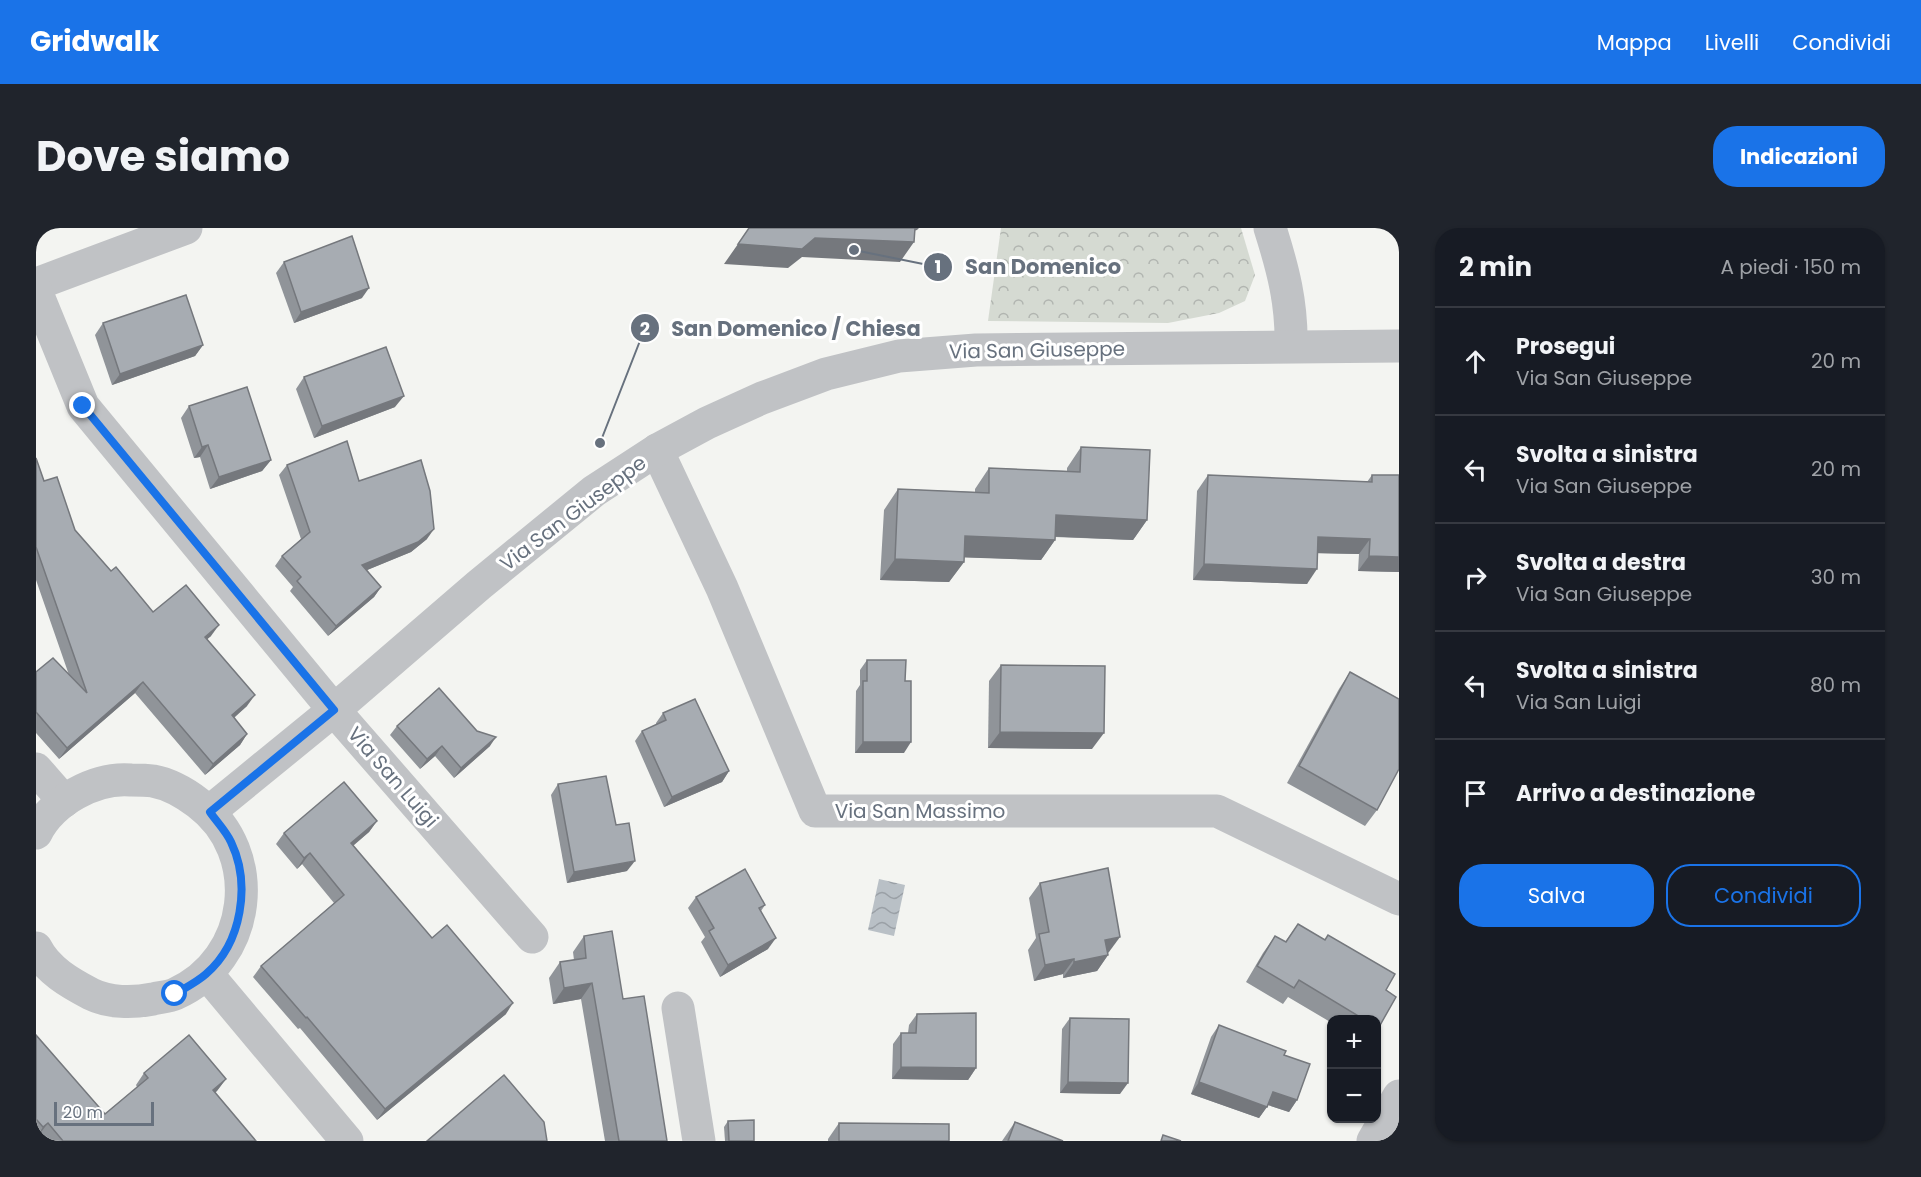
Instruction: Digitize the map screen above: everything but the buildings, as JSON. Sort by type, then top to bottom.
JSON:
[{"type":"street","points":[[36,285],[186,228]]},
{"type":"street","points":[[1270,228],[1285,276],[1292,326],[1291,346]]},
{"type":"street","name":"Via San Luigi","points":[[36,291],[83,406],[334,710],[532,937]]},
{"type":"street","name":"Via San Giuseppe","points":[[210,812],[574,507],[626,469],[657,450],[707,423],[762,398],[826,374],[899,356],[976,350],[1399,346]]},
{"type":"street","name":"Via San Massimo","points":[[657,450],[722,588],[815,811],[1217,811],[1399,899]]},
{"type":"street","points":[[36,769],[64,801]]},
{"type":"street","points":[[36,833],[64,801],[92,786],[123,779],[155,781],[184,793],[210,812],[231,841],[242,875],[241,911],[229,945],[207,974],[175,994],[138,1003],[99,998],[66,981],[37,953]]},
{"type":"street","points":[[207,974],[347,1141]]},
{"type":"street","points":[[678,1008],[699,1141]]},
{"type":"street","points":[[1373,1141],[1399,1096]]},
{"type":"green space","points":[[1001,228],[1241,228],[1255,275],[1245,301],[1219,313],[1168,323],[988,321]]},
{"type":"water","points":[[879,879],[905,885],[894,936],[868,930]]},
{"type":"place","name":"San Domenico","points":[[854,250]]},
{"type":"place","name":"San Domenico / Chiesa","points":[[600,443]]},
{"type":"route","points":[[83,406],[334,710],[210,812],[231,841],[242,875],[241,911],[229,945],[207,974],[175,994]]}]
